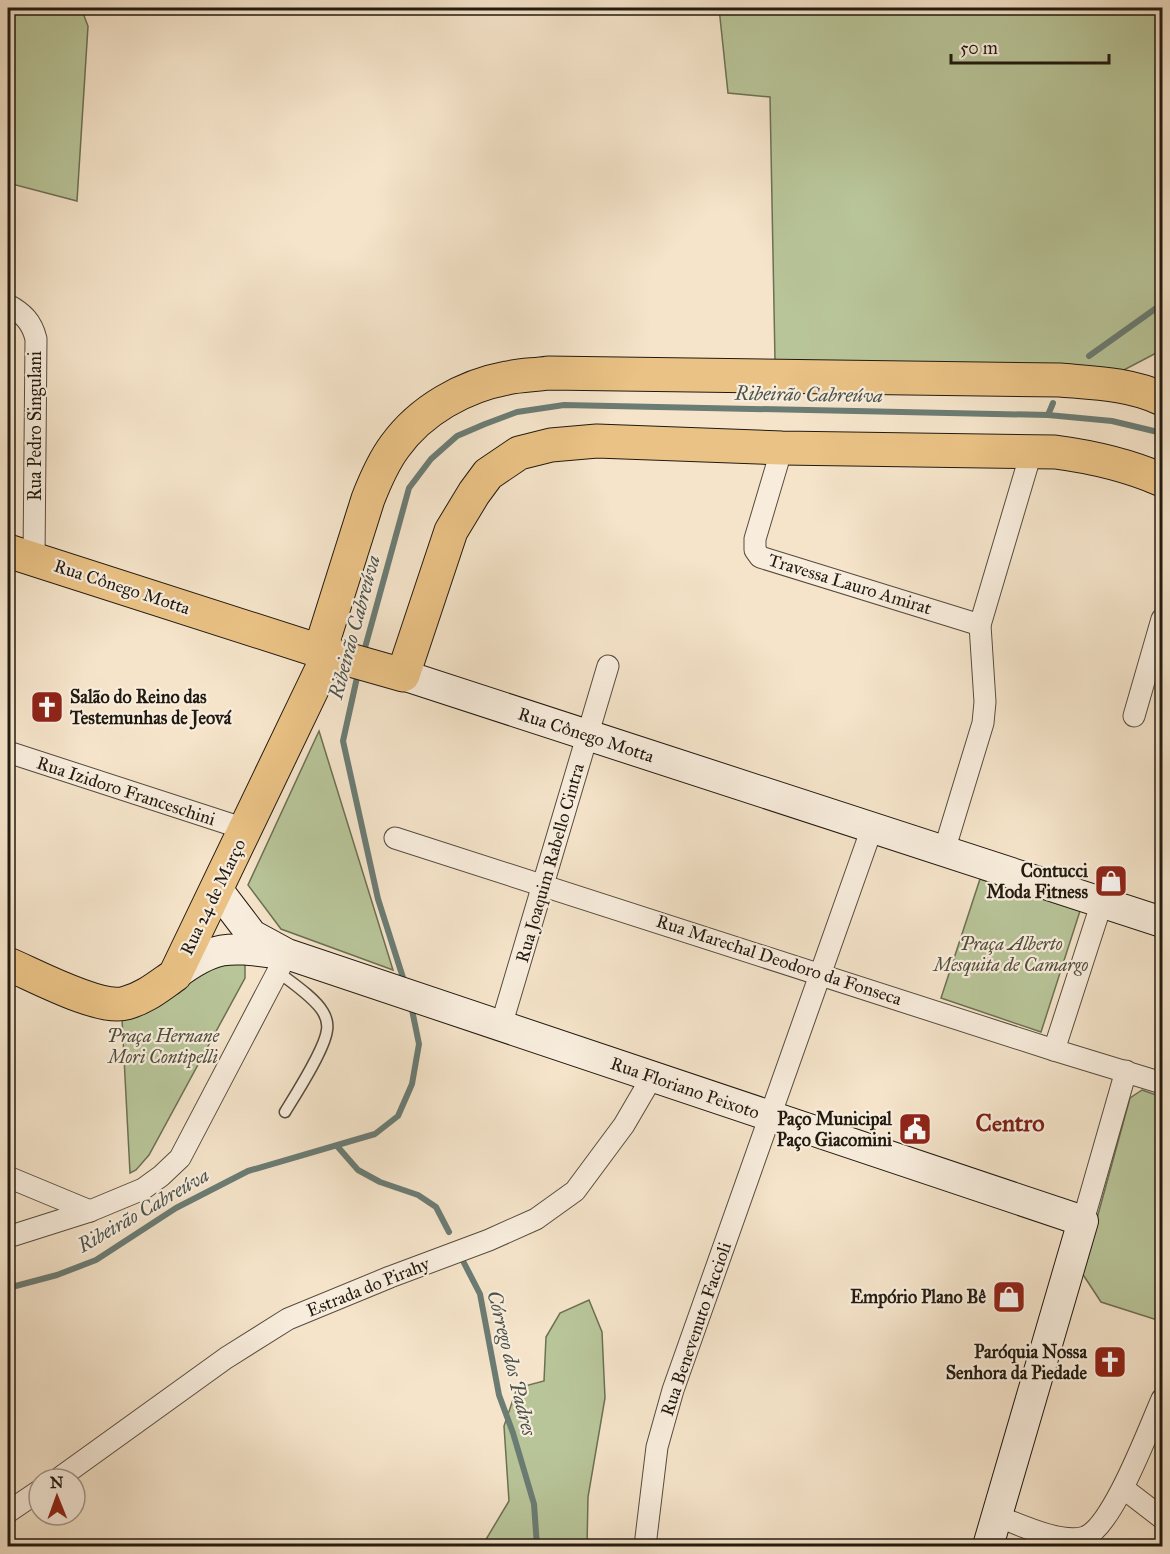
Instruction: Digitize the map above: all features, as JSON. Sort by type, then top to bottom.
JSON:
[{"type":"main road","name":"Rua 24 de Março","points":[[8,964],[92,1001],[109,1005],[124,1004],[146,996],[175,975],[205,940],[217,889],[330,654],[368,499],[378,475],[395,445],[421,418],[446,400],[477,385],[508,377],[548,373],[1060,380],[1116,386],[1160,395]]},
{"type":"main road","points":[[391,672],[451,531],[474,493],[488,474],[519,453],[551,445],[597,441],[782,448],[1055,452],[1118,464],[1162,480]]},
{"type":"main road","name":"Rua Cônego Motta","points":[[21,555],[391,672]]},
{"type":"street","name":"Rua Pedro Singulani","points":[[8,305],[27,318],[36,339],[21,555]]},
{"type":"street","name":"Travessa Lauro Amirat","points":[[782,448],[754,539],[755,550],[760,557],[981,625]]},
{"type":"street","points":[[944,851],[983,723],[985,702],[981,625],[1031,453]]},
{"type":"street","points":[[1134,716],[1162,619]]},
{"type":"street","name":"Rua Joaquim Rabello Cintra","points":[[501,1026],[608,666]]},
{"type":"street","name":"Rua Cônego Motta","points":[[391,672],[1162,922]]},
{"type":"street","name":"Rua Izidoro Franceschini","points":[[8,752],[246,829]]},
{"type":"street","name":"Rua Benevenuto Faccioli","points":[[645,1546],[657,1447],[673,1390],[872,828]]},
{"type":"street","name":"Rua Marechal Deodoro da Fonseca","points":[[395,838],[1162,1083]]},
{"type":"street","points":[[217,889],[252,935],[283,963]]},
{"type":"street","points":[[1054,1050],[1102,902]]},
{"type":"street","points":[[205,940],[283,963]]},
{"type":"street","points":[[8,1237],[90,1211],[143,1189],[180,1158],[283,963]]},
{"type":"street","name":"Rua Floriano Peixoto","points":[[283,963],[388,988],[1083,1221]]},
{"type":"street","points":[[1126,1071],[995,1533],[1051,1535],[1073,1539],[1085,1536],[1096,1538],[1123,1488],[1162,1399]]},
{"type":"street","name":"Estrada do Pirahy","points":[[75,1467],[226,1358],[288,1319],[536,1220],[575,1191],[624,1125],[652,1077]]},
{"type":"street","points":[[8,1177],[90,1211]]},
{"type":"street","points":[[1123,1488],[1162,1518]]},
{"type":"street","points":[[8,1512],[27,1499]]},
{"type":"lane","points":[[283,963],[296,985],[322,1010],[327,1023],[327,1032],[314,1061],[285,1112]]},
{"type":"green space","points":[[81,8],[88,26],[77,201],[8,183],[8,13]]},
{"type":"green space","points":[[719,8],[1162,8],[1162,350],[1122,371],[775,360],[770,97],[728,93]]},
{"type":"green space","points":[[319,731],[393,970],[281,929],[248,885]]},
{"type":"green space","name":"Praça Alberto Mesquita de Camargo","points":[[980,879],[1080,911],[1041,1032],[941,998]]},
{"type":"green space","name":"Praça Hernane Mori Contipelli","points":[[242,961],[245,966],[245,978],[149,1155],[136,1170],[130,1173],[122,1019],[198,970]]},
{"type":"green space","points":[[1142,1090],[1162,1097],[1162,1317],[1154,1319],[1101,1302],[1082,1273],[1130,1098]]},
{"type":"green space","points":[[589,1300],[602,1332],[605,1398],[588,1497],[587,1546],[482,1546],[509,1501],[504,1426],[517,1388],[544,1381],[546,1337],[560,1313]]},
{"type":"waterway","points":[[1089,356],[1162,304]]},
{"type":"waterway","points":[[1048,415],[1053,403]]},
{"type":"waterway","name":"Ribeirão Cabreúva","points":[[363,655],[409,488],[431,459],[457,436],[517,412],[564,405],[1048,415],[1112,421],[1162,433]]},
{"type":"waterway","name":"Ribeirão Cabreúva","points":[[358,673],[343,741],[378,899],[405,984]]},
{"type":"waterway","name":"Ribeirão Cabreúva","points":[[8,1288],[57,1275],[96,1260],[176,1208],[248,1171],[375,1134],[398,1116],[412,1084],[419,1044],[411,1005]]},
{"type":"waterway","name":"Córrego dos Padres","points":[[337,1146],[358,1170],[380,1182],[418,1195],[436,1207],[449,1232]]},
{"type":"waterway","name":"Córrego dos Padres","points":[[463,1261],[480,1294],[499,1395],[534,1504],[537,1546]]},
{"type":"place","name":"Salão do Reino das Testemunhas de Jeová","points":[[47,707]]},
{"type":"place","name":"Contucci Moda Fitness","points":[[1111,881]]},
{"type":"place","name":"Paço Municipal Paço Giacomini","points":[[915,1129]]},
{"type":"place","name":"Empório Plano Bê","points":[[1009,1297]]},
{"type":"place","name":"Paróquia Nossa Senhora da Piedade","points":[[1110,1362]]},
{"type":"district","name":"Centro","points":[[1010,1123]]}]
